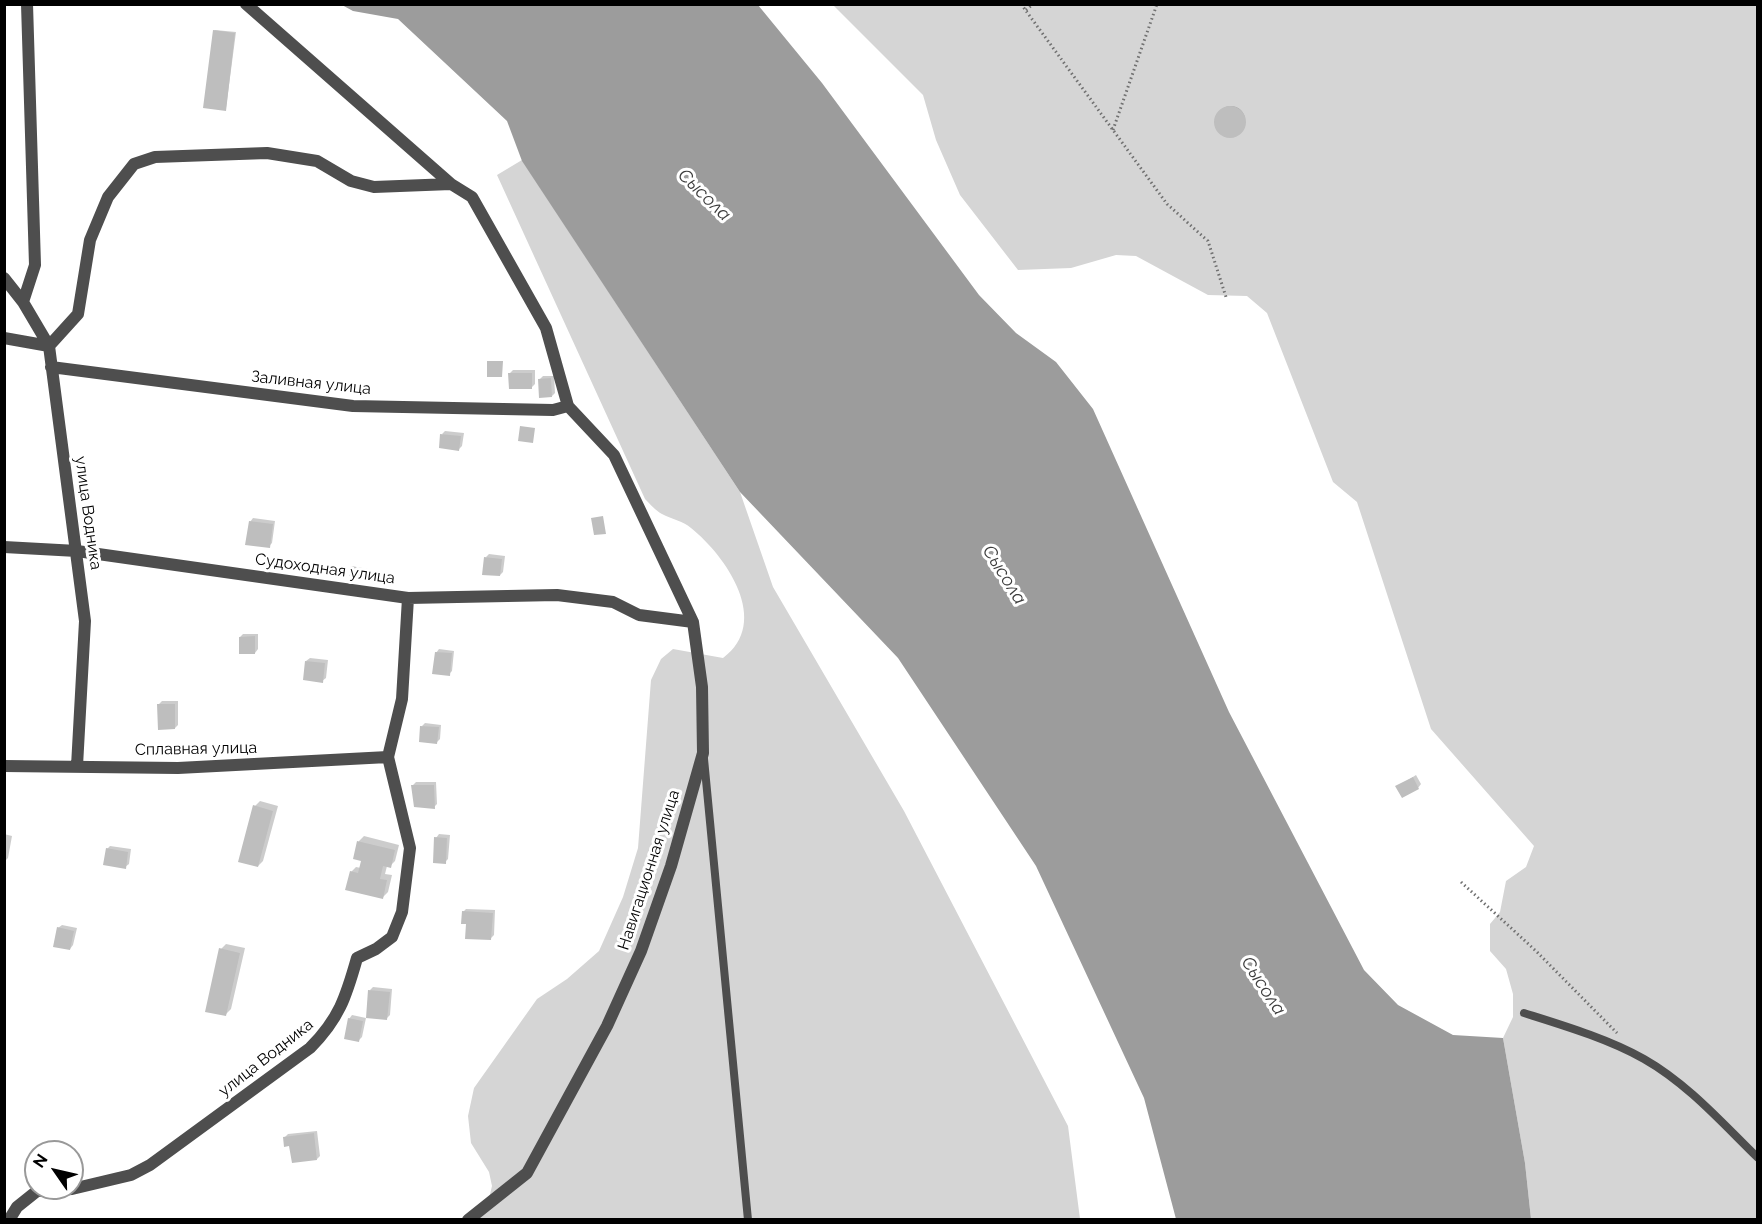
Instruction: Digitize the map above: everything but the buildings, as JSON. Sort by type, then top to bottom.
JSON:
[{"type":"street","points":[[23,302],[35,265],[27,4]]},
{"type":"street","points":[[246,4],[451,184],[472,197],[546,328],[568,406]]},
{"type":"street","points":[[4,338],[49,346],[78,314],[90,240],[108,197],[134,164],[155,157],[267,153],[317,161],[351,181],[374,187],[451,184]]},
{"type":"street","name":"улица Водника","points":[[4,278],[23,302],[49,346],[85,621],[77,766]]},
{"type":"street","name":"Заливная улица","points":[[51,368],[353,406],[553,410],[568,406]]},
{"type":"street","name":"Навигационная улица","points":[[468,1220],[527,1173],[607,1026],[641,951],[671,866],[703,753],[702,687],[693,622],[614,455],[568,406]]},
{"type":"street","name":"Судоходная улица","points":[[4,548],[77,550],[408,598],[557,596],[613,602],[639,615],[693,622]]},
{"type":"street","name":"улица Водника","points":[[9,1220],[17,1207],[37,1191],[72,1189],[131,1174],[150,1165],[310,1048],[328,1030],[343,1006],[357,958],[376,949],[392,937],[402,912],[410,848],[388,757],[402,699],[408,598]]},
{"type":"street","name":"Сплавная улица","points":[[4,766],[178,768],[388,757]]},
{"type":"lane","points":[[703,753],[748,1220]]},
{"type":"lane","points":[[1524,1013],[1563,1025],[1643,1059],[1701,1101],[1758,1158]]},
{"type":"path","points":[[1021,4],[1167,204],[1208,241],[1227,297]]},
{"type":"path","points":[[1026,10],[1033,4]]},
{"type":"path","points":[[1113,130],[1157,4]]},
{"type":"path","points":[[1461,882],[1536,951],[1619,1034]]},
{"type":"shaded area","points":[[833,5],[1757,5],[1757,1219],[1531,1219],[1525,1163],[1503,1038],[1513,1017],[1513,994],[1506,969],[1490,951],[1490,924],[1500,912],[1506,881],[1526,867],[1534,846],[1431,729],[1357,502],[1333,482],[1267,313],[1247,296],[1208,295],[1136,256],[1116,255],[1071,268],[1018,270],[960,195],[936,140],[923,95]]},
{"type":"shaded area","points":[[522,160],[740,492],[773,587],[904,811],[1068,1126],[1080,1219],[479,1219],[486,1211],[492,1186],[489,1172],[471,1143],[468,1116],[474,1088],[537,999],[567,979],[599,951],[623,897],[638,848],[651,680],[661,659],[673,649],[723,658],[737,643],[744,626],[744,608],[738,590],[718,555],[691,528],[660,513],[645,499],[497,175]]},
{"type":"water","name":"Сысола","points":[[342,5],[758,5],[822,83],[979,295],[1016,333],[1056,362],[1093,409],[1229,712],[1364,970],[1398,1005],[1453,1035],[1503,1038],[1525,1163],[1531,1219],[1176,1219],[1144,1098],[1036,866],[898,658],[740,492],[522,161],[507,121],[398,19],[353,11]]}]
